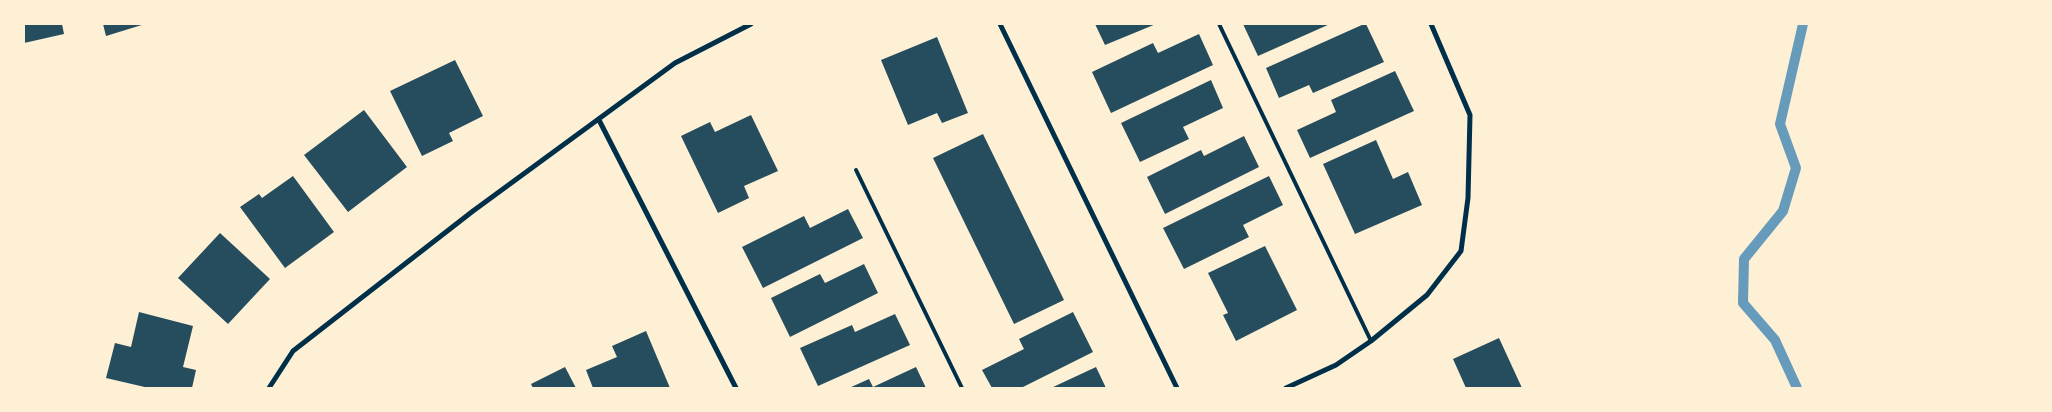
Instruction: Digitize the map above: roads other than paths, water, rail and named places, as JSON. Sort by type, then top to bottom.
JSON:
[{"type":"street","points":[[269,388],[293,351],[349,305],[472,211],[675,63],[751,24]]},
{"type":"street","points":[[1000,24],[1176,388]]},
{"type":"street","points":[[1286,388],[1336,365],[1372,341],[1427,295],[1461,252],[1468,198],[1470,115],[1431,24]]},
{"type":"street","points":[[599,120],[736,388]]},
{"type":"lane","points":[[1219,24],[1372,341]]},
{"type":"lane","points":[[856,170],[962,388]]},
{"type":"waterway","points":[[1797,388],[1775,340],[1743,303],[1744,259],[1783,211],[1796,168],[1780,124],[1803,24]]}]
